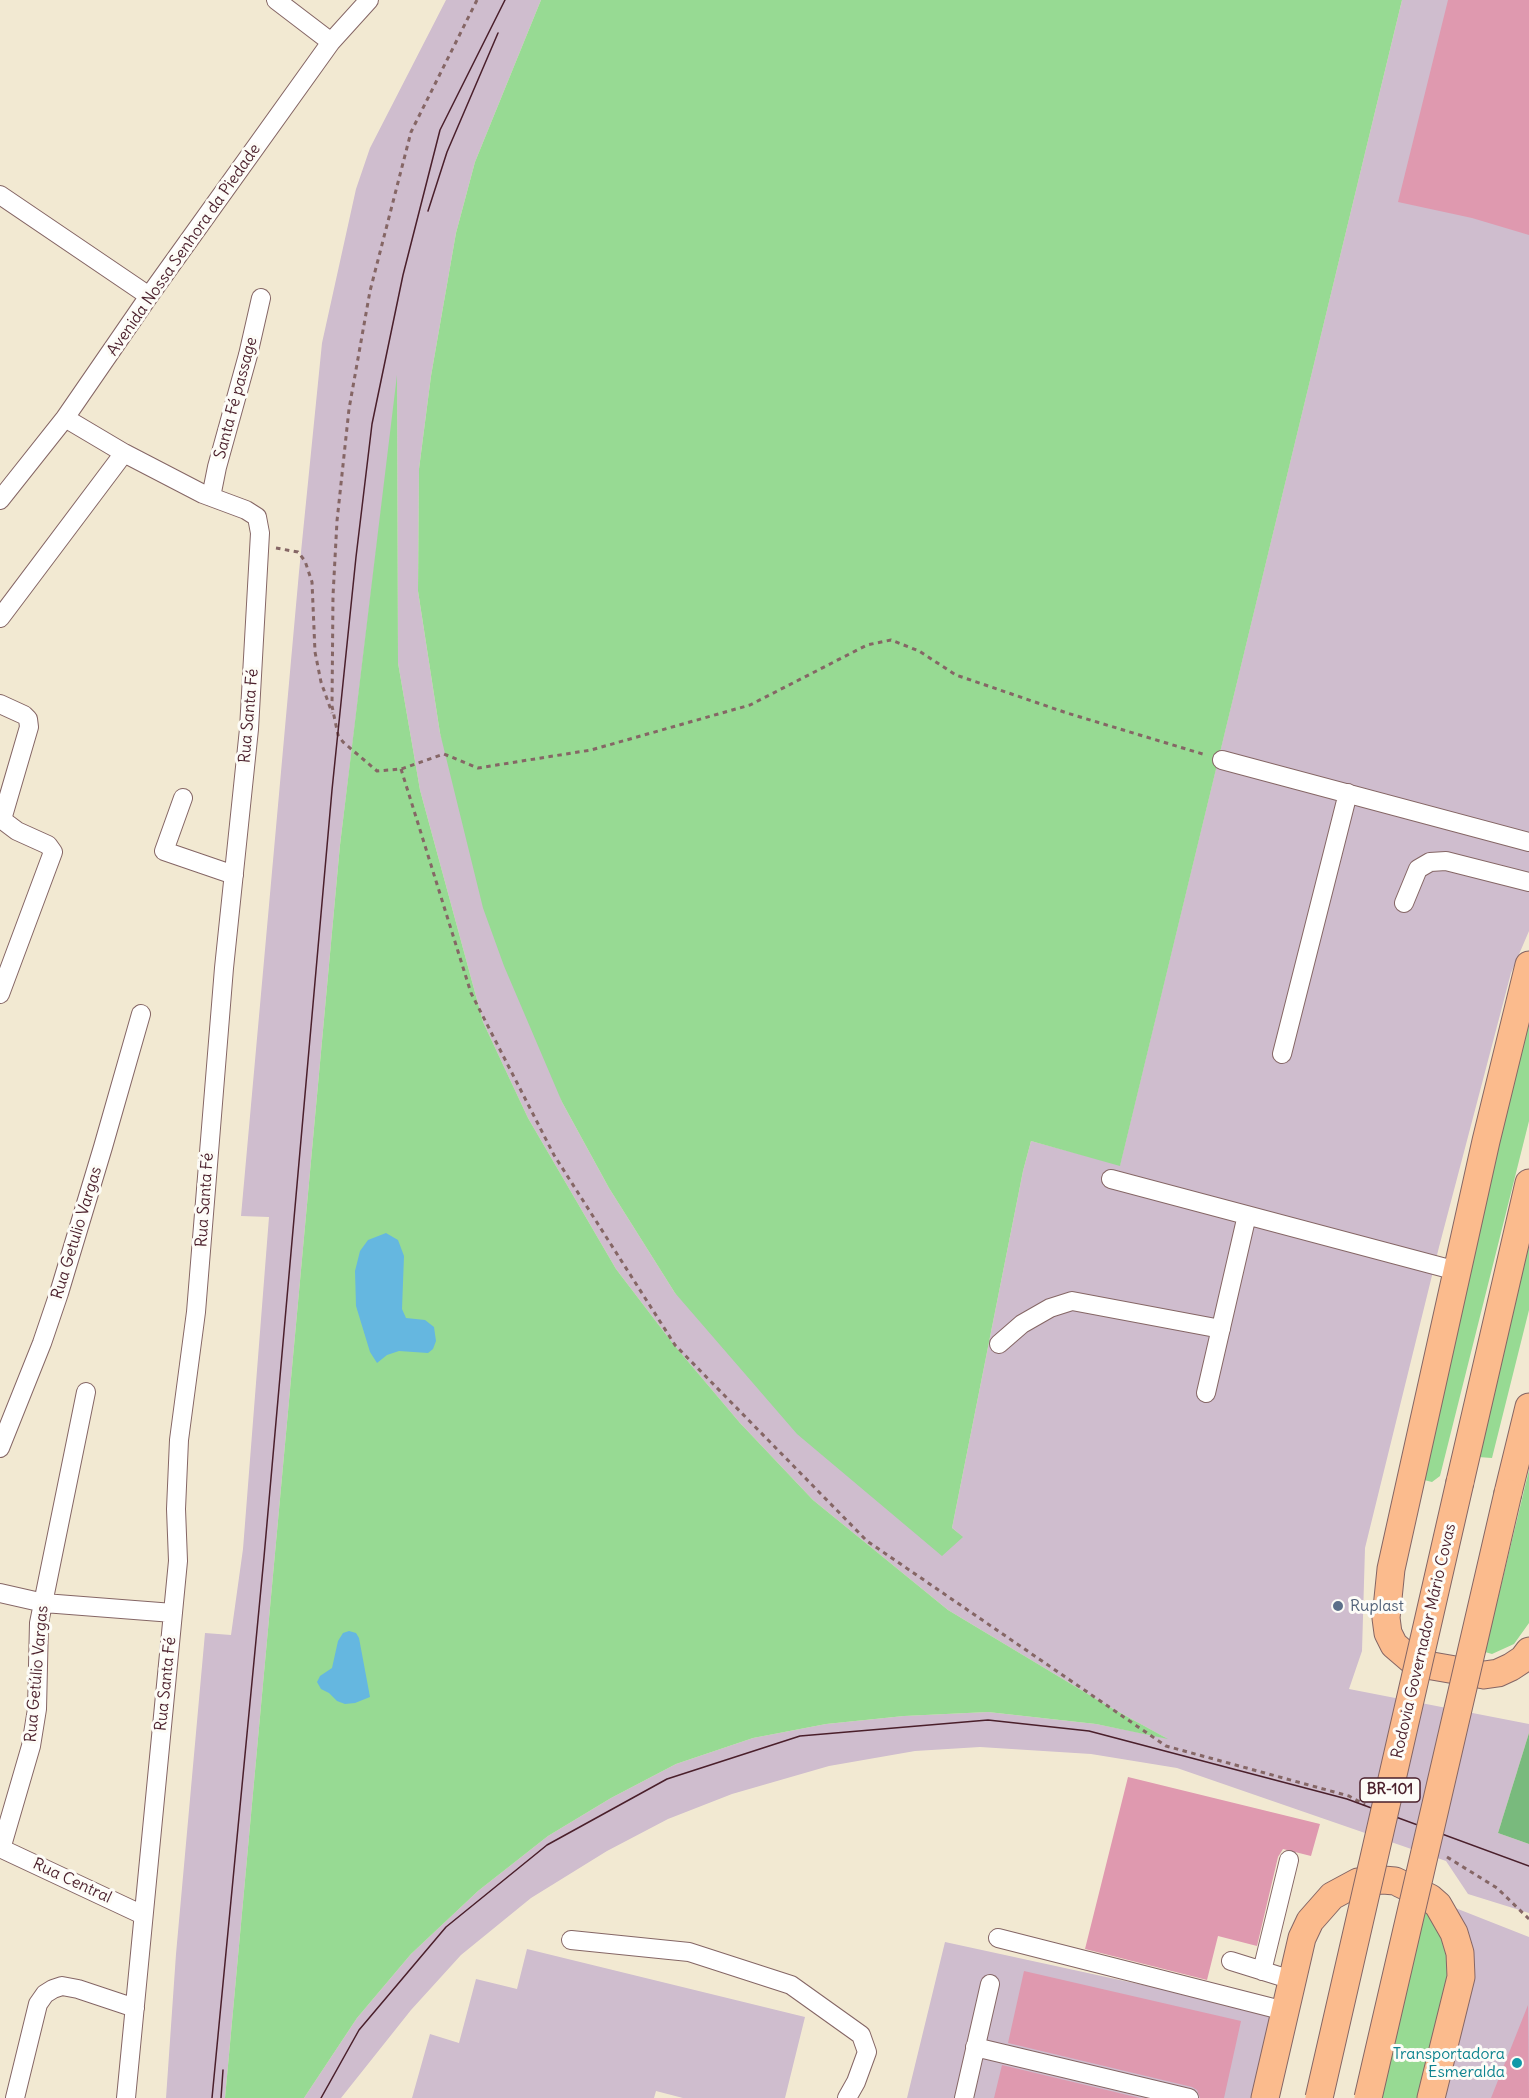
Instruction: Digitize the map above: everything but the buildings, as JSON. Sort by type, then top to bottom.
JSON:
[{"type":"highway","points":[[1529,965],[1486,1142],[1390,1569],[1386,1618],[1388,1633],[1394,1645],[1415,1663],[1484,1675],[1511,1667],[1529,1651]]},
{"type":"highway","name":"Rodovia Governador Mário Covas","points":[[1319,2098],[1529,1183]]},
{"type":"highway","name":"BR-101","points":[[1368,2098],[1529,1407]]},
{"type":"highway","points":[[1265,2098],[1302,1938],[1310,1921],[1332,1896],[1358,1882],[1383,1880],[1395,1881],[1430,1898],[1447,1918],[1460,1953],[1461,1977],[1431,2098]]},
{"type":"street","points":[[276,0],[331,42]]},
{"type":"street","name":"Avenida Nossa Senhora da Piedade","points":[[0,500],[65,418],[331,42],[369,0]]},
{"type":"street","points":[[0,195],[149,297]]},
{"type":"street","name":"Santa Fé passage","points":[[211,497],[261,298]]},
{"type":"street","name":"Rua Santa Fé","points":[[65,418],[124,453],[211,497],[239,506],[257,517],[260,527],[249,729],[213,1091],[198,1300],[179,1440],[176,1509],[178,1561],[126,2098]]},
{"type":"street","points":[[0,618],[124,453]]},
{"type":"street","points":[[0,704],[24,715],[28,719],[29,727],[3,816],[5,822],[17,831],[48,844],[52,852],[8,949],[0,994]]},
{"type":"street","points":[[1222,760],[1529,843]]},
{"type":"street","points":[[1282,1054],[1347,794]]},
{"type":"street","points":[[183,798],[164,851],[234,875]]},
{"type":"street","points":[[1404,903],[1418,868],[1430,862],[1446,861],[1529,882]]},
{"type":"street","name":"Rua Getulio Vargas","points":[[0,1448],[42,1343],[62,1283],[141,1014]]},
{"type":"street","points":[[1111,1179],[1457,1271]]},
{"type":"street","points":[[1206,1394],[1247,1215]]},
{"type":"street","points":[[999,1344],[1022,1324],[1050,1308],[1072,1301],[1221,1329]]},
{"type":"street","name":"Rua Getúlio Vargas","points":[[1,1848],[31,1746],[37,1709],[39,1623],[86,1392]]},
{"type":"street","points":[[0,1593],[44,1603],[173,1613]]},
{"type":"street","name":"Rua Central","points":[[1,1848],[143,1915]]},
{"type":"street","points":[[1262,1971],[1289,1860]]},
{"type":"street","points":[[998,1938],[1285,2011]]},
{"type":"street","points":[[571,1940],[689,1952],[791,1985],[861,2035],[867,2052],[859,2090],[847,2098]]},
{"type":"street","points":[[1231,1961],[1292,1980]]},
{"type":"street","points":[[964,2098],[990,1984]]},
{"type":"street","points":[[15,2098],[38,2004],[45,1994],[63,1986],[135,2008]]},
{"type":"street","points":[[975,2047],[1189,2098]]},
{"type":"path","points":[[477,0],[411,132],[370,291],[349,409],[337,521],[333,596],[332,706],[338,735],[343,742],[378,771],[401,769],[444,754],[478,768],[591,750],[750,705],[867,645],[891,640],[919,651],[956,675],[1067,713],[1222,760]]},
{"type":"path","points":[[260,545],[298,552],[305,561],[312,582],[315,652],[321,681],[336,725]]},
{"type":"path","points":[[401,769],[471,993],[554,1155],[675,1345],[867,1541],[1166,1746],[1349,1796],[1374,1811]]},
{"type":"path","points":[[1440,1853],[1497,1888],[1529,1919]]},
{"type":"shaded area","points":[[446,0],[541,0],[475,162],[456,233],[431,376],[419,469],[418,591],[440,733],[562,1102],[609,1188],[675,1293],[952,1528],[1023,1171],[1031,1141],[1120,1165],[1402,0],[1529,0],[1529,931],[1511,973],[1439,1247],[1365,1548],[1362,1651],[1349,1689],[1529,1724],[1529,1733],[1498,1833],[1529,1844],[1529,1913],[1468,1894],[1446,1861],[1177,1768],[1091,1754],[980,1747],[915,1751],[829,1766],[732,1794],[668,1819],[607,1851],[531,1898],[461,1955],[411,2010],[341,2098],[304,2098],[357,2018],[411,1954],[478,1891],[548,1836],[611,1798],[676,1764],[753,1738],[826,1724],[904,1716],[988,1712],[1096,1724],[1166,1738],[1106,1705],[948,1610],[813,1500],[740,1423],[674,1345],[616,1269],[528,1118],[483,1022],[420,790],[398,663],[397,382],[340,845],[225,2098],[166,2098],[176,1954],[205,1633],[231,1635],[243,1549],[269,1217],[241,1216],[322,343],[356,189],[370,148]]},
{"type":"shaded area","points":[[1430,1898],[1529,1937],[1529,2098],[1432,2098]]},
{"type":"shaded area","points":[[945,1942],[1272,2013],[1252,2098],[907,2098]]},
{"type":"shaded area","points":[[527,1949],[805,2017],[785,2098],[683,2098],[656,2091],[654,2098],[412,2098],[430,2034],[459,2043],[476,1979],[517,1989]]},
{"type":"green space","points":[[541,0],[1402,0],[1120,1166],[1031,1141],[1023,1171],[952,1528],[963,1537],[942,1556],[797,1434],[675,1293],[609,1188],[562,1102],[504,966],[483,908],[440,733],[418,591],[419,469],[431,376],[456,233],[475,162]]},
{"type":"green space","points":[[397,375],[398,663],[420,790],[483,1022],[528,1118],[616,1269],[674,1345],[740,1423],[813,1500],[948,1610],[1106,1705],[1168,1739],[1096,1724],[988,1712],[904,1716],[826,1724],[753,1738],[676,1764],[611,1798],[548,1836],[478,1891],[411,1954],[357,2018],[304,2098],[225,2098],[340,845]]},
{"type":"green space","points":[[1529,1012],[1529,1121],[1440,1476],[1432,1482],[1424,1480],[1470,1265]]},
{"type":"green space","points":[[1529,1242],[1529,1310],[1492,1458],[1478,1457]]},
{"type":"green space","points":[[1529,1470],[1529,1623],[1514,1644],[1492,1654],[1485,1652]]},
{"type":"green space","points":[[1529,1733],[1529,1844],[1498,1833]]},
{"type":"green space","points":[[1423,1906],[1453,1955],[1431,2098],[1377,2098]]},
{"type":"water","points":[[386,1233],[398,1240],[404,1256],[402,1309],[406,1318],[425,1320],[434,1327],[436,1341],[433,1349],[428,1353],[399,1351],[387,1355],[377,1363],[370,1352],[356,1306],[355,1271],[360,1251],[368,1240]]},
{"type":"water","points":[[349,1631],[356,1633],[359,1638],[370,1697],[345,1704],[321,1689],[317,1682],[320,1676],[332,1668],[338,1641],[343,1633]]},
{"type":"tram line","points":[[212,2098],[264,1557],[332,790],[372,424],[403,275],[440,130],[505,0]]},
{"type":"tram line","points":[[428,211],[447,152],[498,33]]},
{"type":"tram line","points":[[321,2098],[359,2030],[446,1927],[547,1845],[667,1779],[800,1736],[988,1720],[1089,1731],[1347,1799],[1529,1866]]},
{"type":"tram line","points":[[221,2098],[223,2070]]},
{"type":"place","name":"Ruplast","points":[[1338,1606]]},
{"type":"place","name":"Transportadora Esmeralda","points":[[1517,2063]]}]
